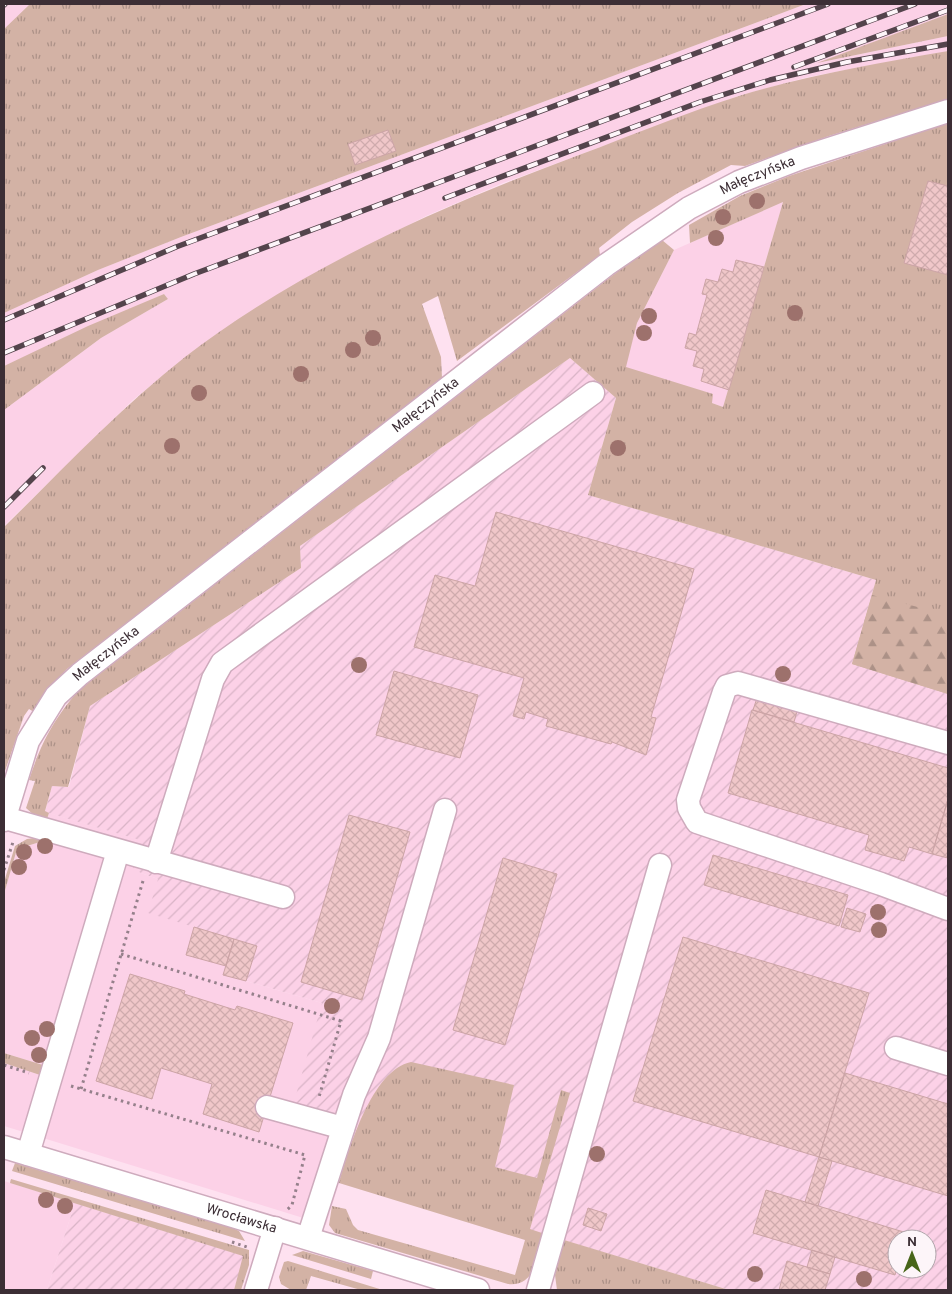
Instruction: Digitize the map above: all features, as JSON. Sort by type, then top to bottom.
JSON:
[{"type":"street","name":"Małęczyńska","points":[[4,819],[28,741],[56,696],[80,674],[606,266],[689,208],[740,182],[801,158],[948,110]]},
{"type":"street","points":[[150,871],[213,679],[222,663],[593,393]]},
{"type":"street","points":[[948,743],[738,683],[732,684],[724,692],[688,800],[689,808],[696,822],[881,884],[948,909]]},
{"type":"street","points":[[308,1238],[350,1107],[379,1038],[445,810]]},
{"type":"street","points":[[4,819],[118,851],[150,871],[283,897]]},
{"type":"street","points":[[28,1154],[118,851]]},
{"type":"street","points":[[538,1290],[660,865]]},
{"type":"street","points":[[896,1048],[948,1064]]},
{"type":"street","points":[[267,1107],[343,1128]]},
{"type":"street","name":"Wrocławska","points":[[4,1147],[278,1220],[308,1238],[478,1290]]},
{"type":"street","points":[[256,1290],[278,1220]]},
{"type":"path","points":[[81,1089],[122,954],[150,871]]},
{"type":"path","points":[[122,954],[340,1021],[318,1097],[350,1107]]},
{"type":"path","points":[[4,1065],[305,1155],[292,1204],[278,1220]]},
{"type":"shaded area","points":[[4,4],[30,4],[4,29]]},
{"type":"shaded area","points":[[806,4],[948,4],[948,14],[822,62],[948,36],[948,51],[808,77],[738,96],[503,183],[426,216],[314,274],[243,317],[187,356],[133,400],[4,526],[4,410],[101,338],[168,299],[164,294],[4,366],[4,313],[98,270],[181,237]]},
{"type":"shaded area","points":[[783,202],[723,407],[712,403],[712,394],[625,368],[637,323],[674,250]]},
{"type":"shaded area","points":[[570,358],[616,398],[588,495],[876,580],[852,664],[948,694],[948,1290],[729,1290],[529,1230],[350,1147],[362,1118],[334,1109],[332,1114],[294,1102],[322,1003],[246,981],[256,946],[148,913],[158,879],[133,868],[140,840],[45,812],[52,786],[69,787],[90,706],[301,568],[300,546]]},
{"type":"shaded area","points":[[49,813],[141,840],[141,873],[158,879],[194,927],[257,946],[246,981],[322,1003],[332,1114],[334,1109],[362,1118],[350,1147],[326,1225],[4,1126],[4,1063],[40,1075],[43,1065],[4,1053],[4,894],[17,849],[40,842]]},
{"type":"shaded area","points":[[4,1181],[75,1203],[47,1290],[4,1290]]},
{"type":"shaded area","points":[[75,1203],[244,1256],[234,1290],[47,1290]]},
{"type":"green space","points":[[30,4],[806,4],[181,237],[98,270],[4,313],[4,29]]},
{"type":"green space","points":[[948,14],[948,36],[817,63]]},
{"type":"green space","points":[[948,51],[948,99],[829,136],[745,166],[731,165],[678,193],[632,222],[599,248],[600,255],[457,361],[438,296],[422,304],[441,357],[442,378],[67,669],[47,691],[34,712],[29,709],[24,716],[4,774],[4,527],[115,418],[185,357],[230,325],[325,267],[374,241],[476,195],[680,116],[742,95],[819,75]]},
{"type":"green space","points":[[948,123],[948,694],[852,664],[876,580],[588,495],[616,398],[570,358],[300,546],[301,568],[90,706],[68,787],[52,786],[45,811],[49,813],[47,819],[36,817],[26,808],[35,781],[29,780],[43,743],[55,722],[79,690],[613,275],[662,240],[674,250],[637,323],[626,367],[713,394],[712,403],[723,407],[783,202],[690,243],[689,225],[740,196],[789,176]]},
{"type":"green space","points":[[164,294],[168,299],[101,338],[4,410],[4,366],[88,326]]},
{"type":"green space","points":[[872,595],[948,615],[948,694],[852,664]]},
{"type":"green space","points":[[27,839],[41,839],[40,842],[17,849],[4,894],[4,882],[15,846]]},
{"type":"green space","points":[[4,1053],[43,1065],[40,1075],[4,1063]]},
{"type":"green space","points":[[411,1062],[514,1085],[495,1167],[537,1178],[561,1090],[570,1093],[530,1229],[545,1234],[535,1268],[525,1280],[517,1284],[508,1284],[335,1233],[329,1225],[332,1206],[346,1209],[353,1225],[358,1230],[515,1275],[525,1240],[339,1183],[356,1131],[374,1095],[385,1079],[397,1068]]},
{"type":"green space","points":[[15,1163],[233,1228],[239,1231],[245,1241],[12,1171]]},
{"type":"green space","points":[[11,1179],[249,1250],[249,1265],[241,1290],[234,1290],[243,1256],[10,1183]]},
{"type":"green space","points":[[564,1240],[729,1290],[557,1290],[555,1275]]},
{"type":"green space","points":[[303,1251],[373,1271],[371,1279],[292,1255]]},
{"type":"green space","points":[[288,1261],[383,1290],[361,1290],[311,1276],[306,1290],[291,1290],[281,1284],[279,1277],[284,1262]]},
{"type":"building","points":[[388,130],[396,151],[355,165],[348,144]]},
{"type":"building","points":[[928,181],[948,186],[948,275],[904,263]]},
{"type":"building","points":[[736,260],[764,267],[729,390],[701,381],[704,369],[693,366],[697,351],[685,348],[689,333],[696,335],[707,295],[702,294],[706,279],[718,282],[722,269],[733,272]]},
{"type":"building","points":[[496,512],[694,569],[651,717],[656,718],[646,755],[612,742],[611,744],[546,726],[548,719],[526,712],[524,719],[513,716],[524,678],[414,647],[435,575],[475,586]]},
{"type":"building","points":[[394,671],[478,695],[460,758],[376,735]]},
{"type":"building","points":[[757,698],[798,708],[794,722],[753,710]]},
{"type":"building","points":[[752,710],[948,768],[948,799],[932,854],[909,847],[904,861],[865,850],[869,835],[728,793]]},
{"type":"building","points":[[948,799],[948,858],[932,854]]},
{"type":"building","points":[[349,815],[410,832],[362,1000],[301,982]]},
{"type":"building","points":[[713,855],[848,895],[839,926],[704,885]]},
{"type":"building","points":[[503,858],[557,874],[505,1045],[453,1030]]},
{"type":"building","points":[[847,908],[866,914],[860,932],[841,927]]},
{"type":"building","points":[[194,927],[234,939],[226,966],[186,955]]},
{"type":"building","points":[[683,937],[869,993],[819,1157],[633,1101]]},
{"type":"building","points":[[234,939],[257,946],[246,981],[223,975]]},
{"type":"building","points":[[130,974],[185,991],[184,994],[235,1010],[237,1006],[293,1023],[259,1132],[203,1114],[212,1084],[161,1068],[152,1099],[96,1081]]},
{"type":"building","points":[[845,1073],[948,1104],[948,1196],[819,1157]]},
{"type":"building","points":[[819,1157],[832,1161],[818,1206],[805,1202]]},
{"type":"building","points":[[766,1190],[894,1229],[887,1229],[887,1273],[753,1233]]},
{"type":"building","points":[[588,1208],[607,1214],[601,1231],[583,1225]]},
{"type":"building","points":[[812,1250],[835,1257],[830,1274],[807,1267]]},
{"type":"building","points":[[787,1261],[830,1274],[825,1290],[779,1290]]},
{"type":"railway","points":[[4,320],[176,247],[828,4]]},
{"type":"railway","points":[[4,353],[194,274],[915,4]]},
{"type":"railway","points":[[794,67],[948,10]]},
{"type":"railway","points":[[445,198],[700,102],[770,80],[847,62],[948,44]]},
{"type":"railway","points":[[4,507],[43,468]]}]
